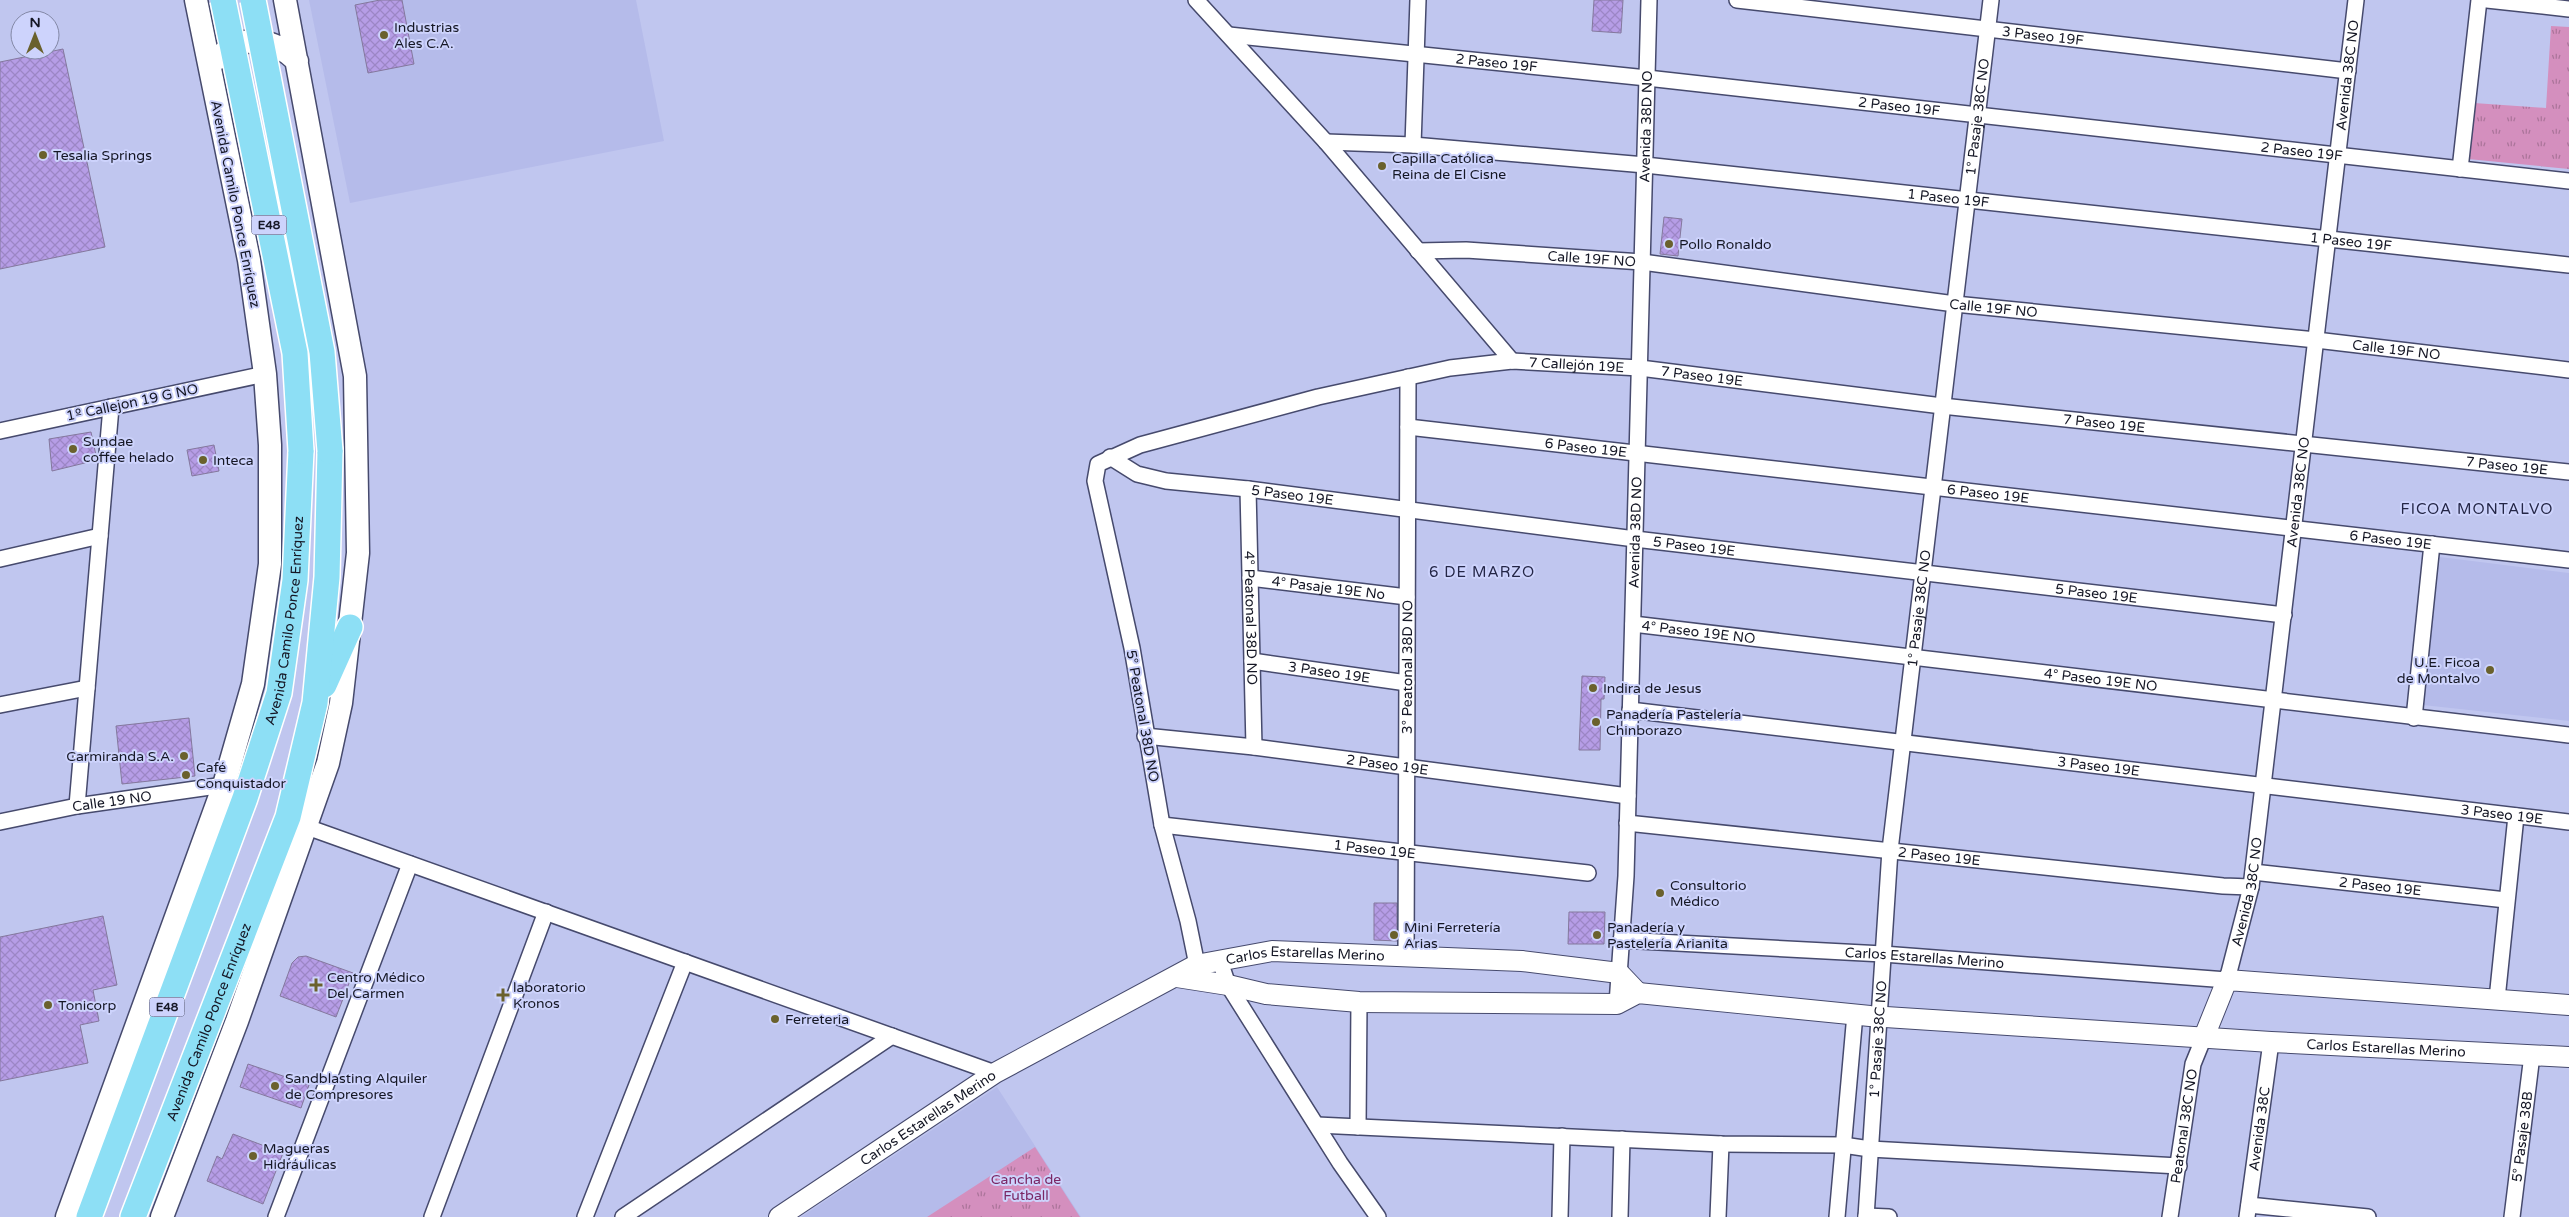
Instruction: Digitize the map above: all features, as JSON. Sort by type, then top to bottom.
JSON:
[{"type":"main road","name":"Avenida Camilo Ponce Enríquez","points":[[68,1217],[224,786],[253,684],[270,564],[270,445],[265,374],[249,260],[196,0]]},
{"type":"main road","name":"Avenida Camilo Ponce Enríquez","points":[[89,1217],[245,798],[278,693],[295,580],[301,451],[295,353],[223,0]]},
{"type":"main road","name":"Avenida Camilo Ponce Enríquez","points":[[133,1217],[288,818],[315,703],[327,577],[330,451],[322,352],[253,0]]},
{"type":"main road","name":"Avenida Camilo Ponce Enríquez","points":[[162,1217],[237,1021],[328,763],[335,733],[358,553],[356,376],[285,0]]},
{"type":"main road","points":[[210,71],[222,54],[231,47],[251,41],[271,43],[281,47],[297,61]]},
{"type":"main road","points":[[315,703],[350,627]]},
{"type":"street","points":[[1196,0],[1326,142],[1512,360]]},
{"type":"street","points":[[1413,145],[1418,0]]},
{"type":"street","name":"Avenida 38D NO","points":[[1617,1004],[1622,940],[1628,796],[1650,0]]},
{"type":"street","name":"3 Paseo 19F","points":[[1736,0],[2348,71]]},
{"type":"street","name":"1° Pasaje 38C NO","points":[[1866,1216],[1890,850],[1991,0]]},
{"type":"street","name":"Avenida 38C NO","points":[[2227,980],[2252,879],[2356,0]]},
{"type":"street","points":[[2460,169],[2479,0]]},
{"type":"street","points":[[2487,0],[2569,9]]},
{"type":"street","name":"2 Paseo 19F","points":[[1229,35],[1648,78],[2569,181]]},
{"type":"street","name":"1 Paseo 19F","points":[[1326,142],[1413,145],[1645,165],[2569,265]]},
{"type":"street","name":"Calle 19F NO","points":[[1418,251],[1466,250],[1642,262],[1954,304],[2316,340],[2569,370]]},
{"type":"street","name":"7 Callejón 19E","points":[[1110,457],[1140,445],[1262,412],[1450,368],[1512,360],[1640,368]]},
{"type":"street","name":"7 Paseo 19E","points":[[1640,368],[1942,406],[2569,472]]},
{"type":"street","name":"1º Callejon 19 G NO","points":[[0,431],[265,374]]},
{"type":"street","name":"3° Peatonal 38D NO","points":[[1406,957],[1408,377]]},
{"type":"street","points":[[77,806],[110,407]]},
{"type":"street","name":"6 Paseo 19E","points":[[1408,427],[2569,560]]},
{"type":"street","name":"5 Paseo 19E","points":[[1110,457],[1137,474],[1166,481],[1248,489],[1635,539],[2284,616]]},
{"type":"street","name":"5° Peatonal 38D NO","points":[[1110,457],[1098,464],[1095,480],[1132,648],[1145,736],[1162,825],[1188,921],[1198,973]]},
{"type":"street","name":"4° Peatonal 38D NO","points":[[1248,489],[1254,747]]},
{"type":"street","points":[[0,559],[100,536]]},
{"type":"street","points":[[2414,718],[2432,544]]},
{"type":"street","name":"4° Pasaje 19E No","points":[[1250,578],[1407,597]]},
{"type":"street","name":"4° Paseo 19E NO","points":[[1633,624],[2274,702],[2569,735]]},
{"type":"street","name":"3 Paseo 19E","points":[[1252,661],[1407,682]]},
{"type":"street","points":[[0,706],[87,688]]},
{"type":"street","name":"3 Paseo 19E","points":[[1630,710],[1903,741],[2569,822]]},
{"type":"street","name":"2 Paseo 19E","points":[[1145,736],[1254,747],[1406,769],[1628,796]]},
{"type":"street","name":"Calle 19 NO","points":[[0,822],[77,806],[224,786]]},
{"type":"street","points":[[2498,999],[2506,900],[2516,816]]},
{"type":"street","name":"2 Paseo 19E","points":[[1627,823],[2223,886],[2252,879],[2506,900]]},
{"type":"street","name":"1 Paseo 19E","points":[[1162,825],[1588,873]]},
{"type":"street","points":[[306,827],[995,1073]]},
{"type":"street","points":[[276,1217],[410,864]]},
{"type":"street","points":[[432,1217],[546,912]]},
{"type":"street","name":"Carlos Estarellas Merino","points":[[1622,940],[1882,954],[2498,999],[2569,1006]]},
{"type":"street","name":"Carlos Estarellas Merino","points":[[779,1217],[995,1073],[1177,977],[1198,973],[1220,961],[1272,951],[1522,961],[1620,973]]},
{"type":"street","points":[[1220,961],[1228,984],[1340,1163],[1378,1217]]},
{"type":"street","points":[[585,1217],[685,962]]},
{"type":"street","name":"Carlos Estarellas Merino","points":[[1198,973],[1228,984],[1266,994],[1359,1002],[1561,1002],[1617,1004],[1638,993],[1880,1016],[2270,1042],[2569,1057]]},
{"type":"street","points":[[1620,973],[1638,993]]},
{"type":"street","points":[[2204,1037],[2227,980]]},
{"type":"street","points":[[1358,1127],[1359,1002]]},
{"type":"street","name":"1° Pasaje 38C NO","points":[[1837,1217],[1855,1014]]},
{"type":"street","points":[[623,1217],[892,1036]]},
{"type":"street","name":"Peatonal 38C NO","points":[[2170,1217],[2193,1064],[2204,1037]]},
{"type":"street","name":"Avenida 38C","points":[[2248,1211],[2270,1042]]},
{"type":"street","name":"5° Pasaje 38B","points":[[2512,1217],[2532,1055]]},
{"type":"street","points":[[1317,1125],[1721,1144],[1843,1145],[1870,1149],[2179,1166]]},
{"type":"street","points":[[1560,1217],[1562,1136]]},
{"type":"street","points":[[1620,1217],[1622,1139]]},
{"type":"street","points":[[1718,1217],[1721,1144]]},
{"type":"street","points":[[2248,1211],[2368,1217]]},
{"type":"street","points":[[1866,1216],[1889,1217]]},
{"type":"shaded area","points":[[309,0],[636,0],[664,141],[350,203]]},
{"type":"shaded area","name":"U.E. Ficoa de Montalvo","points":[[2440,557],[2569,573],[2569,721],[2423,705]]},
{"type":"shaded area","points":[[997,1087],[1081,1217],[801,1217]]},
{"type":"green space","points":[[2551,26],[2569,27],[2569,169],[2468,159],[2474,103],[2546,108]]},
{"type":"green space","name":"Cancha de Futball","points":[[1035,1147],[1080,1217],[927,1217]]},
{"type":"building","name":"Industrias Ales C.A.","points":[[380,0],[402,0],[414,64],[368,73],[355,5]]},
{"type":"building","points":[[1594,0],[1623,0],[1621,33],[1592,31]]},
{"type":"building","name":"Tesalia Springs","points":[[63,49],[105,247],[0,269],[0,62],[10,60],[60,60],[60,50]]},
{"type":"building","points":[[1664,217],[1682,219],[1678,256],[1660,254]]},
{"type":"building","name":"Sundae coffee helado","points":[[91,432],[97,460],[52,471],[49,439]]},
{"type":"building","name":"Inteca","points":[[214,445],[219,471],[192,476],[187,450]]},
{"type":"building","points":[[1582,676],[1605,677],[1604,699],[1601,699],[1600,750],[1579,750]]},
{"type":"building","points":[[189,718],[195,776],[122,784],[116,726]]},
{"type":"building","points":[[1374,903],[1397,903],[1397,941],[1374,940]]},
{"type":"building","points":[[1569,912],[1605,912],[1604,944],[1568,944]]},
{"type":"building","name":"Tonicorp","points":[[103,916],[117,985],[93,990],[99,1021],[80,1025],[88,1063],[0,1081],[0,937]]},
{"type":"building","name":"Centro Médico Del Carmen","points":[[306,956],[353,973],[336,1017],[280,996],[292,963],[298,957]]},
{"type":"building","name":"Sandblasting Alquiler de Compresores","points":[[248,1064],[309,1085],[301,1108],[240,1087]]},
{"type":"building","points":[[233,1134],[283,1153],[263,1204],[207,1181],[217,1156],[222,1159]]},
{"type":"place","name":"Industrias Ales C.A.","points":[[384,35]]},
{"type":"place","name":"Tesalia Springs","points":[[43,155]]},
{"type":"place","name":"Capilla Católica Reina de El Cisne","points":[[1382,166]]},
{"type":"place","name":"Pollo Ronaldo","points":[[1669,244]]},
{"type":"place","name":"Sundae coffee helado","points":[[73,449]]},
{"type":"place","name":"Inteca","points":[[203,460]]},
{"type":"place","name":"U.E. Ficoa de Montalvo","points":[[2490,670]]},
{"type":"place","name":"Indira de Jesus","points":[[1593,688]]},
{"type":"place","name":"Panadería Pastelería Chinborazo","points":[[1596,722]]},
{"type":"place","name":"Carmiranda S.A.","points":[[184,756]]},
{"type":"place","name":"Café Conquistador","points":[[186,775]]},
{"type":"place","name":"Consultorio Médico","points":[[1660,893]]},
{"type":"place","name":"Mini Ferretería Arias","points":[[1394,935]]},
{"type":"place","name":"Panadería y Pastelería Arianita","points":[[1597,935]]},
{"type":"place","name":"Centro Médico Del Carmen","points":[[316,985]]},
{"type":"place","name":"laboratorio Kronos","points":[[503,995]]},
{"type":"place","name":"Tonicorp","points":[[48,1005]]},
{"type":"place","name":"Ferreteria","points":[[775,1019]]},
{"type":"place","name":"Sandblasting Alquiler de Compresores","points":[[275,1086]]},
{"type":"place","name":"Magueras Hidráulicas","points":[[253,1156]]},
{"type":"district","name":"FICOA MONTALVO","points":[[2477,509]]},
{"type":"district","name":"6 DE MARZO","points":[[1482,572]]}]
